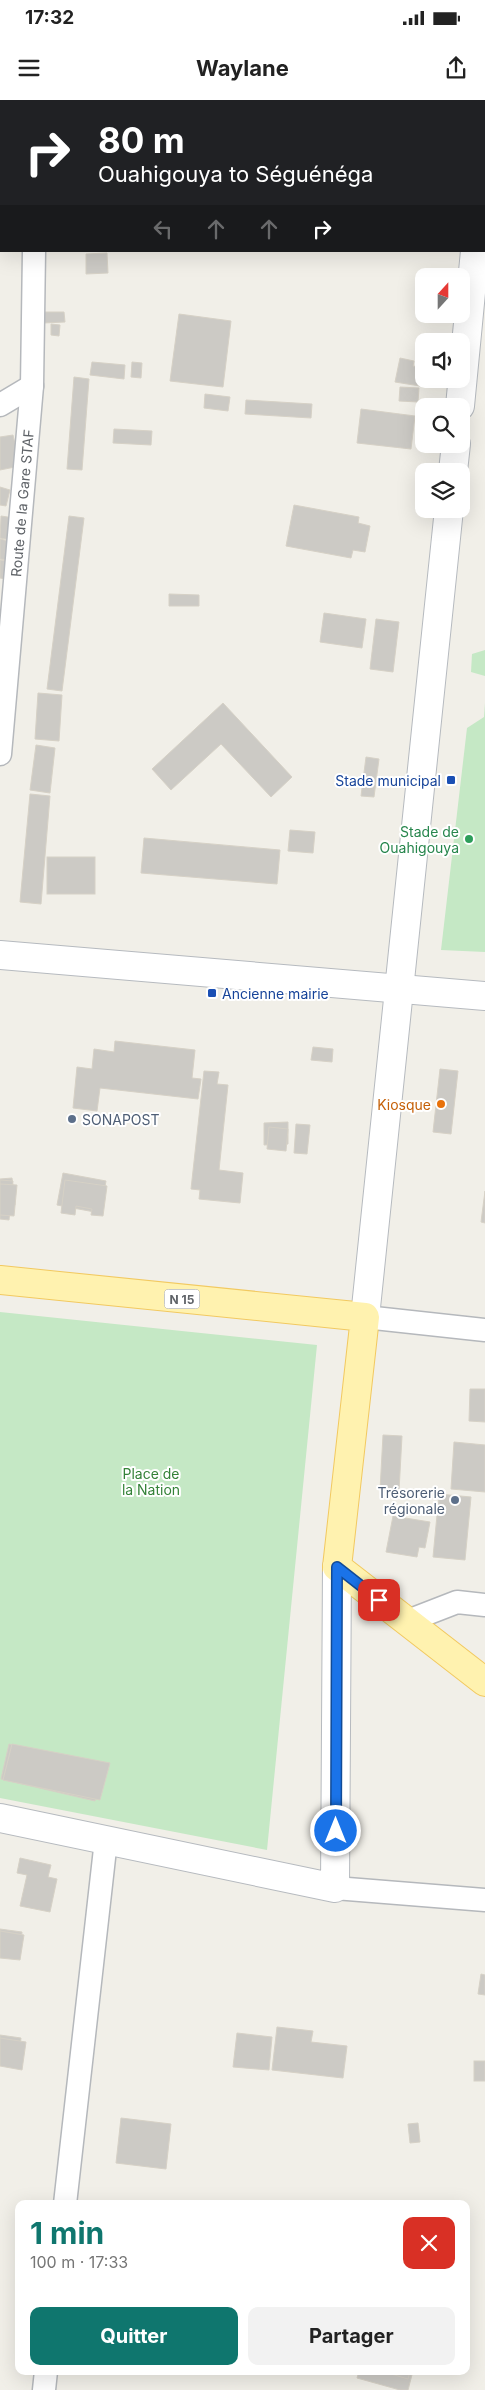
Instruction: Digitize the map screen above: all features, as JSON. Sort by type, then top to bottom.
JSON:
[{"type":"main road","points":[[461,398],[475,252]]},
{"type":"main road","points":[[0,1818],[336,1888],[337,1567],[400,989],[448,518]]},
{"type":"main road","points":[[0,955],[485,996]]},
{"type":"main road","name":"N 15","points":[[0,1280],[365,1317]]},
{"type":"main road","points":[[337,1567],[485,1682]]},
{"type":"street","name":"Route de la Gare STAF","points":[[0,754],[32,386],[34,252]]},
{"type":"street","points":[[0,405],[32,386]]},
{"type":"street","points":[[365,1317],[485,1330]]},
{"type":"street","points":[[408,1621],[457,1602],[485,1605]]},
{"type":"street","points":[[65,2200],[106,1840]]},
{"type":"street","points":[[336,1888],[485,1900]]},
{"type":"street","points":[[44,2390],[46,2375]]},
{"type":"green space","points":[[485,650],[485,676],[471,672],[472,654]]},
{"type":"green space","name":"Stade de Ouahigouya","points":[[485,703],[485,952],[441,950],[467,728],[484,717]]},
{"type":"green space","name":"Place de la Nation","points":[[0,1312],[317,1345],[267,1850],[0,1798]]},
{"type":"building","points":[[107,253],[108,273],[86,274],[86,254]]},
{"type":"building","points":[[43,312],[64,312],[65,322],[43,323]]},
{"type":"building","points":[[179,314],[231,321],[223,387],[170,381]]},
{"type":"building","points":[[51,324],[60,325],[59,336],[51,335]]},
{"type":"building","points":[[400,358],[414,361],[415,385],[395,382]]},
{"type":"building","points":[[92,362],[125,365],[124,379],[90,375]]},
{"type":"building","points":[[132,362],[142,363],[141,378],[131,377]]},
{"type":"building","points":[[74,377],[89,379],[82,470],[67,469]]},
{"type":"building","points":[[400,387],[419,388],[418,398],[415,398],[415,402],[399,401]]},
{"type":"building","points":[[205,394],[230,397],[228,411],[204,408]]},
{"type":"building","points":[[246,400],[312,404],[311,418],[245,414]]},
{"type":"building","points":[[361,409],[415,416],[411,449],[357,443]]},
{"type":"building","points":[[114,429],[152,431],[151,445],[113,443]]},
{"type":"building","points":[[13,435],[20,466],[0,470],[0,437]]},
{"type":"building","points":[[0,487],[10,490],[6,506],[0,505]]},
{"type":"building","points":[[294,505],[359,517],[358,523],[370,526],[365,552],[353,550],[351,558],[286,546]]},
{"type":"building","points":[[1,516],[14,518],[10,540],[0,538]]},
{"type":"building","points":[[69,516],[84,518],[62,691],[47,689]]},
{"type":"building","points":[[0,539],[9,541],[6,560],[0,559]]},
{"type":"building","points":[[0,560],[8,561],[5,579],[0,578]]},
{"type":"building","points":[[169,594],[199,595],[199,606],[169,606]]},
{"type":"building","points":[[324,613],[366,619],[362,648],[320,642]]},
{"type":"building","points":[[376,619],[399,622],[393,672],[370,669]]},
{"type":"building","points":[[38,693],[62,695],[59,741],[35,739]]},
{"type":"building","points":[[223,703],[292,777],[271,797],[221,744],[171,790],[152,769]]},
{"type":"building","points":[[36,745],[55,748],[50,793],[30,790]]},
{"type":"building","points":[[366,757],[379,759],[374,797],[361,796]]},
{"type":"building","points":[[30,794],[50,796],[41,904],[20,902]]},
{"type":"building","points":[[290,830],[315,832],[313,853],[288,851]]},
{"type":"building","points":[[144,838],[280,850],[277,884],[141,873]]},
{"type":"building","points":[[47,857],[95,857],[95,894],[47,894]]},
{"type":"building","points":[[115,1041],[195,1050],[192,1078],[201,1079],[198,1099],[100,1088],[97,1111],[73,1108],[77,1067],[92,1069],[94,1049],[114,1052]]},
{"type":"building","points":[[313,1047],[333,1049],[332,1062],[311,1060]]},
{"type":"building","points":[[440,1069],[458,1071],[451,1134],[433,1132]]},
{"type":"building","points":[[204,1071],[219,1072],[217,1084],[228,1085],[219,1170],[243,1173],[240,1203],[199,1199],[200,1190],[191,1189]]},
{"type":"building","points":[[288,1122],[288,1144],[264,1145],[264,1123]]},
{"type":"building","points":[[296,1124],[310,1125],[307,1154],[294,1153]]},
{"type":"building","points":[[269,1127],[288,1129],[286,1151],[267,1149]]},
{"type":"building","points":[[63,1173],[106,1181],[100,1213],[57,1205]]},
{"type":"building","points":[[12,1178],[15,1205],[0,1206],[0,1179]]},
{"type":"building","points":[[0,1180],[13,1181],[9,1220],[0,1219]]},
{"type":"building","points":[[65,1180],[107,1186],[103,1216],[91,1215],[92,1209],[76,1206],[75,1215],[61,1213]]},
{"type":"building","points":[[0,1184],[17,1185],[14,1216],[0,1215]]},
{"type":"building","points":[[485,1191],[485,1223],[481,1222]]},
{"type":"building","points":[[470,1389],[485,1389],[485,1422],[469,1421]]},
{"type":"building","points":[[383,1435],[402,1436],[399,1491],[380,1490]]},
{"type":"building","points":[[454,1442],[485,1445],[485,1492],[451,1489]]},
{"type":"building","points":[[439,1494],[471,1497],[465,1560],[433,1557]]},
{"type":"building","points":[[393,1516],[430,1522],[425,1548],[419,1547],[417,1557],[386,1552]]},
{"type":"building","points":[[9,1744],[104,1765],[95,1801],[1,1779]]},
{"type":"building","points":[[12,1744],[110,1763],[100,1800],[3,1780]]},
{"type":"building","points":[[20,1858],[51,1865],[48,1877],[57,1879],[50,1912],[20,1906],[27,1875],[17,1873]]},
{"type":"building","points":[[0,1929],[22,1932],[20,1956],[0,1954]]},
{"type":"building","points":[[0,1931],[24,1935],[20,1960],[0,1958]]},
{"type":"building","points":[[481,1974],[485,1975],[485,1995],[478,1994]]},
{"type":"building","points":[[277,2027],[313,2031],[311,2042],[347,2046],[343,2078],[272,2070]]},
{"type":"building","points":[[237,2033],[272,2037],[269,2070],[233,2067]]},
{"type":"building","points":[[0,2035],[21,2038],[17,2067],[0,2065]]},
{"type":"building","points":[[0,2038],[26,2042],[22,2070],[0,2066]]},
{"type":"building","points":[[474,2061],[485,2061],[485,2081],[474,2081]]},
{"type":"building","points":[[121,2118],[171,2124],[166,2169],[116,2163]]},
{"type":"building","points":[[418,2123],[420,2142],[410,2143],[408,2124]]},
{"type":"building","points":[[358,2375],[412,2375],[408,2390],[400,2390],[357,2378]]},
{"type":"building","points":[[394,2375],[409,2375],[408,2379]]},
{"type":"place","name":"Stade municipal","points":[[451,780]]},
{"type":"place","name":"Stade de Ouahigouya","points":[[469,839]]},
{"type":"place","name":"Ancienne mairie","points":[[212,993]]},
{"type":"place","name":"Kiosque","points":[[441,1104]]},
{"type":"place","name":"SONAPOST","points":[[72,1119]]},
{"type":"place","name":"Trésorerie régionale","points":[[455,1500]]},
{"type":"route","points":[[336,1831],[337,1567],[379,1600]]}]
